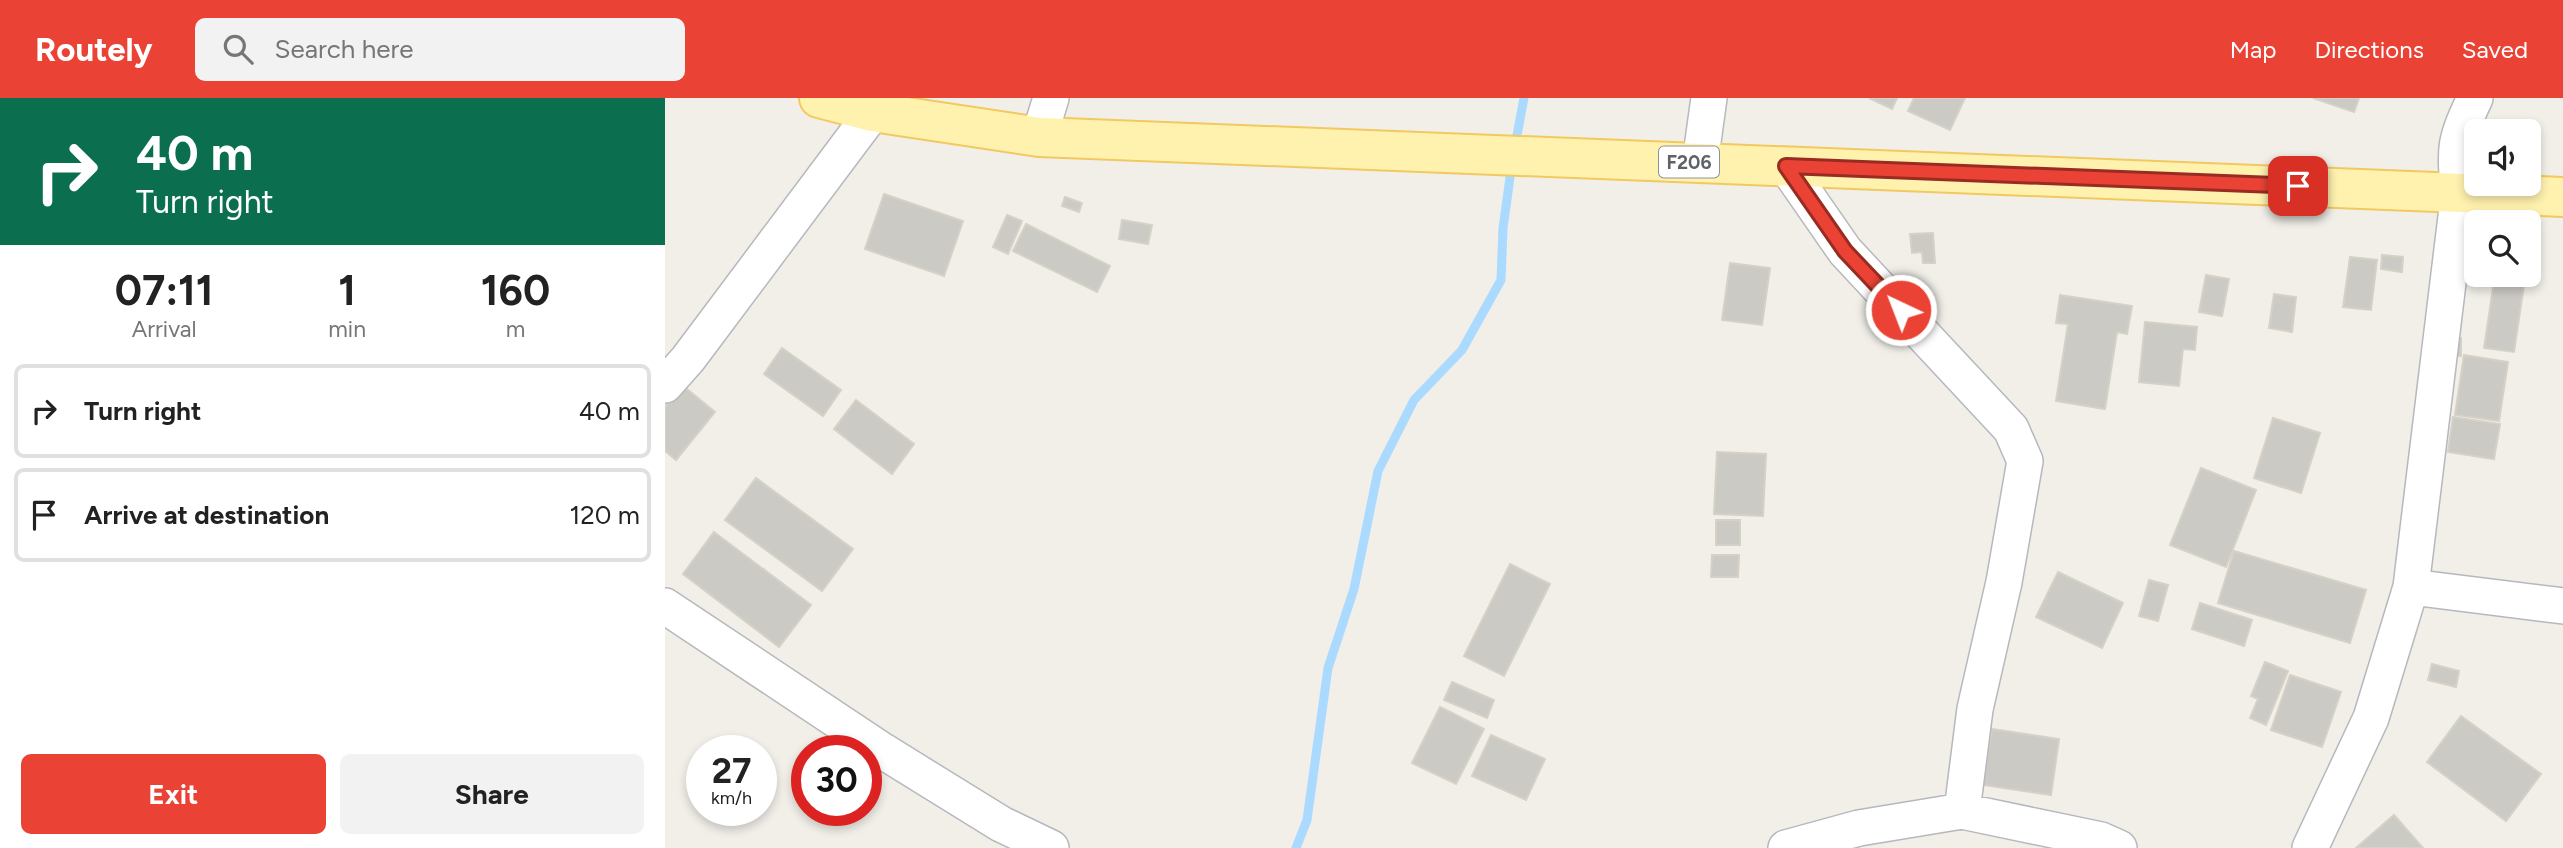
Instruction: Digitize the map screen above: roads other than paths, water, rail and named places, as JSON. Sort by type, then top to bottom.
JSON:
[{"type":"main road","name":"F206","points":[[819,98],[873,112],[1039,137],[2563,198]]},
{"type":"street","points":[[1039,137],[1051,98]]},
{"type":"street","points":[[1700,163],[1709,98]]},
{"type":"street","points":[[2310,848],[2371,718],[2411,587],[2459,192],[2455,159],[2457,134],[2475,98]]},
{"type":"street","points":[[665,385],[688,359],[873,112]]},
{"type":"street","points":[[1786,166],[1845,251],[2011,429],[2025,461],[2004,582],[1975,709],[1962,811]]},
{"type":"street","points":[[2411,587],[2563,606]]},
{"type":"street","points":[[665,606],[883,751],[1001,824],[1051,848]]},
{"type":"street","points":[[1786,848],[1859,828],[1962,811],[2101,840],[2119,848]]},
{"type":"waterway","points":[[1515,146],[1524,98]]},
{"type":"waterway","points":[[1296,848],[1307,820],[1328,668],[1354,589],[1378,471],[1414,400],[1462,350],[1501,280],[1503,228],[1512,163]]}]
